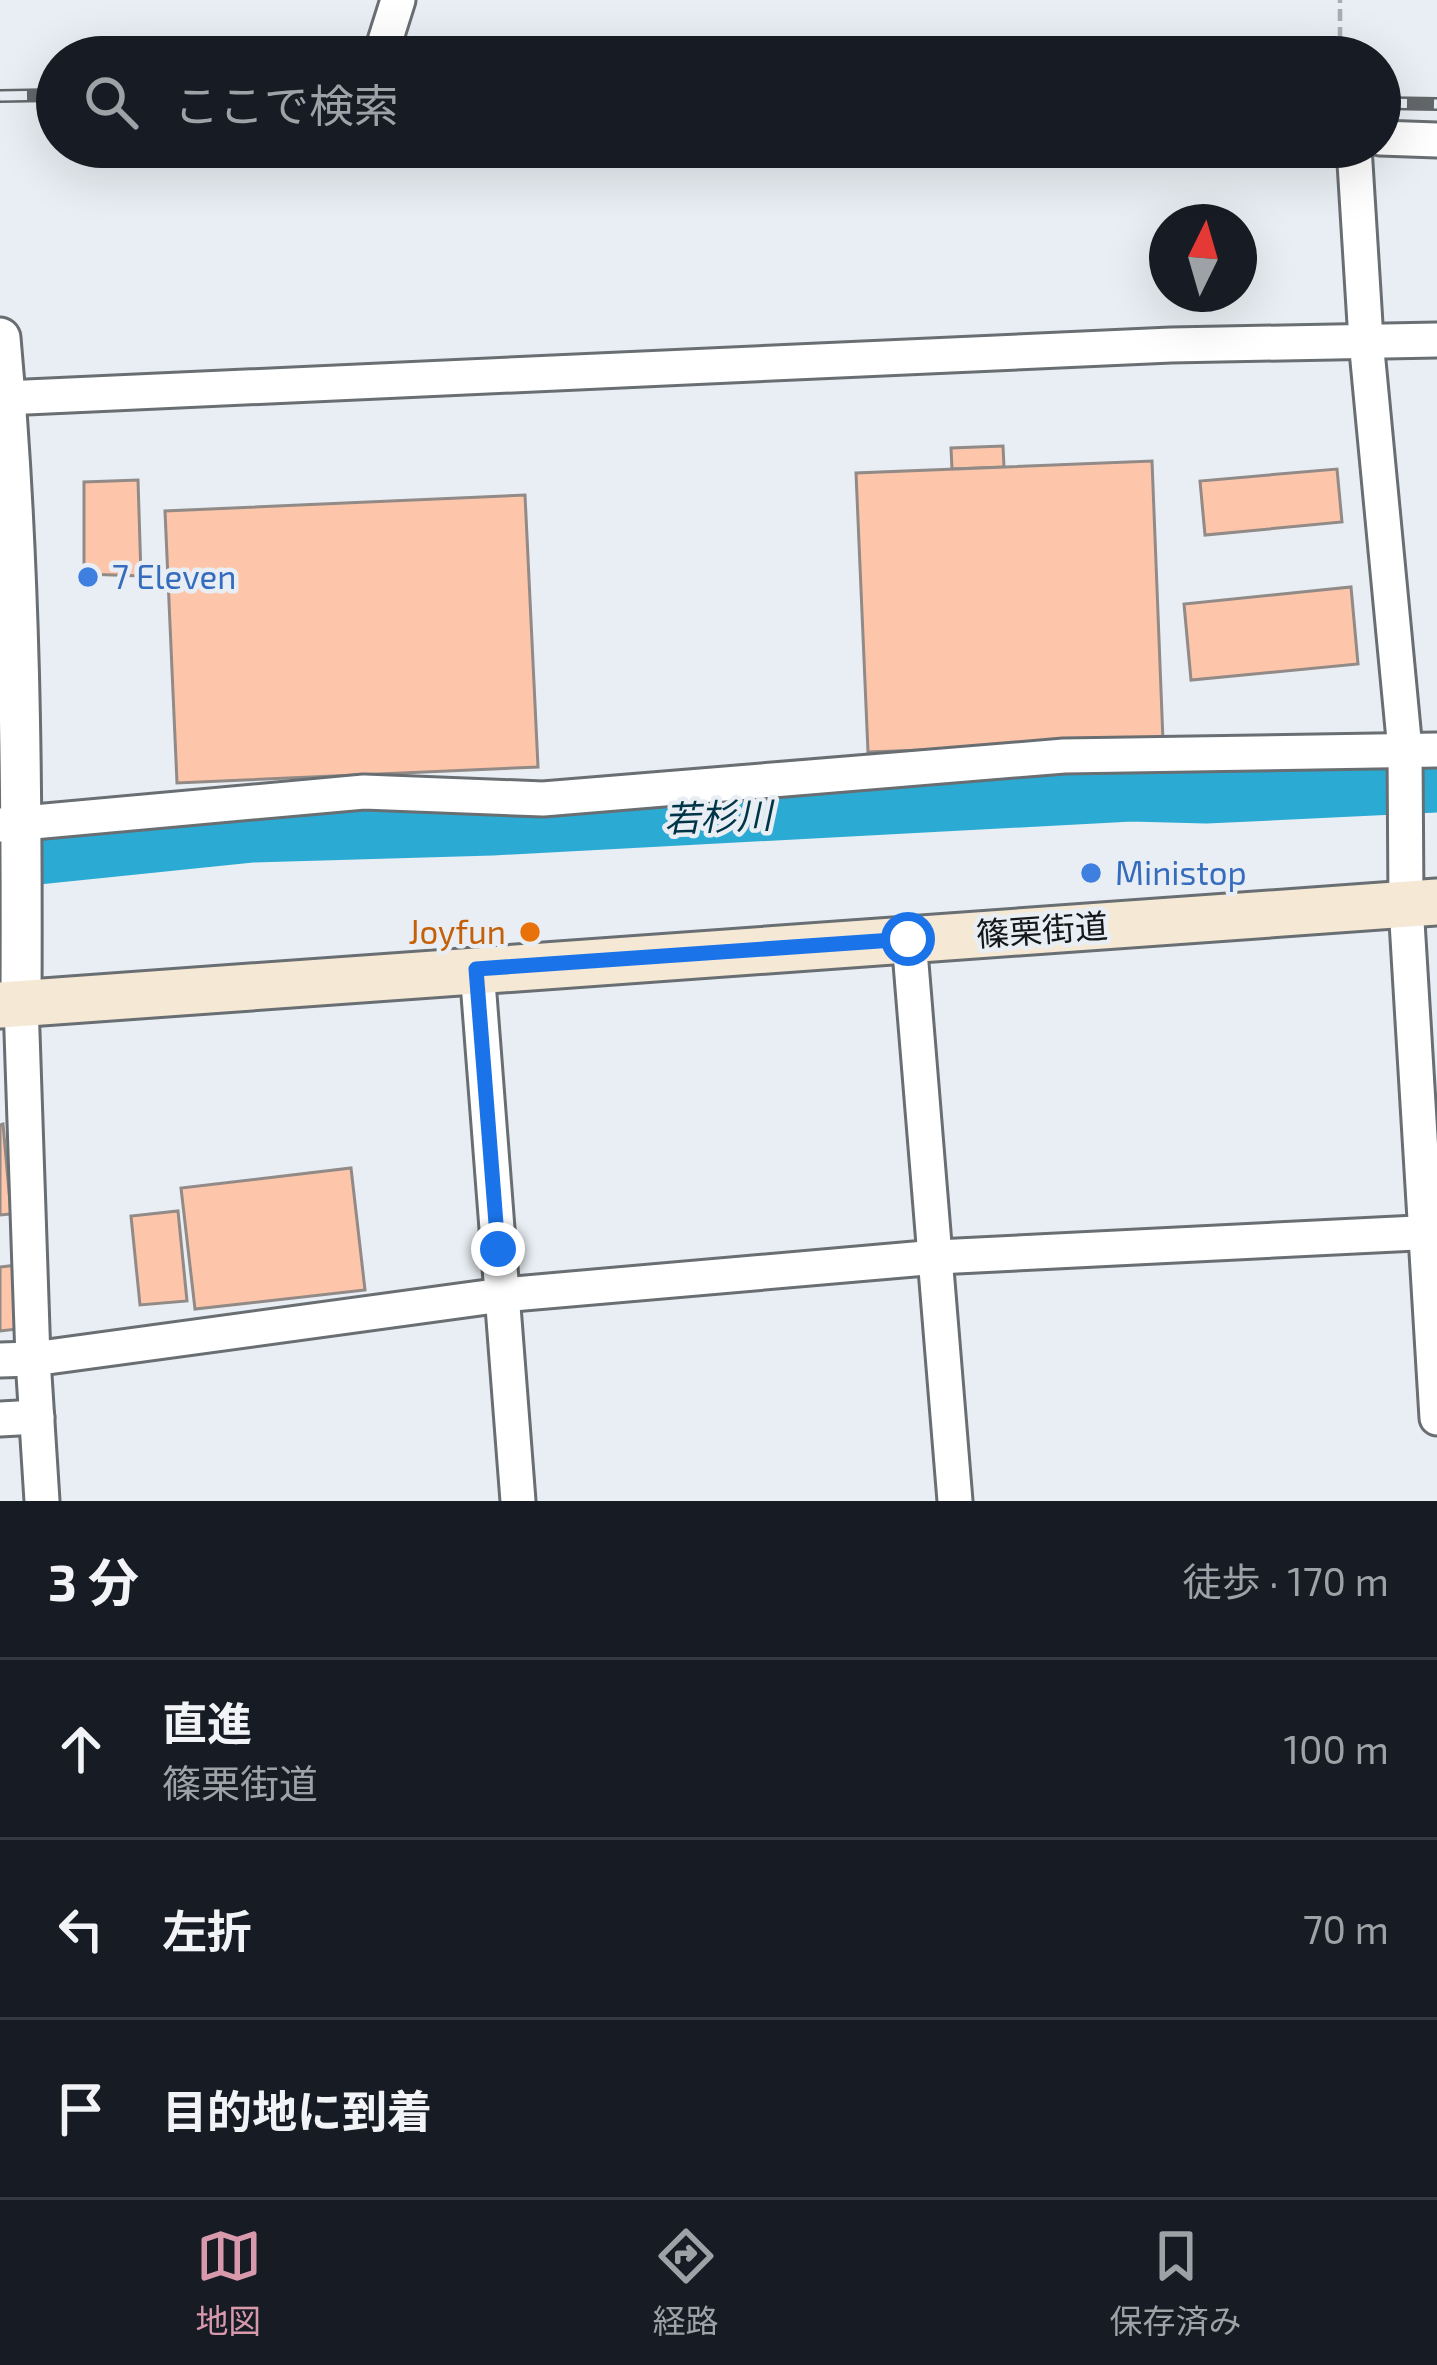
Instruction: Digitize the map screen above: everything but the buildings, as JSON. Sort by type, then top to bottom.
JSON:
[{"type":"main road","name":"篠栗街道","points":[[10,1004],[1422,903]]},
{"type":"street","points":[[387,36],[398,0]]},
{"type":"street","points":[[1401,139],[1437,140]]},
{"type":"street","points":[[1355,168],[1366,340],[1421,750],[1437,1418]]},
{"type":"street","points":[[0,338],[16,1360],[37,1417],[42,1501]]},
{"type":"street","points":[[4,420],[1171,345],[1437,340]]},
{"type":"street","points":[[11,824],[364,792],[543,799],[1064,756],[1421,750]]},
{"type":"street","points":[[908,939],[955,1501]]},
{"type":"street","points":[[476,969],[518,1501]]},
{"type":"street","points":[[16,1360],[502,1295],[937,1257],[1431,1232]]},
{"type":"street","points":[[0,1419],[37,1417]]},
{"type":"path","points":[[1340,0],[1340,36]]},
{"type":"waterway","name":"若杉川","points":[[0,863],[253,837],[492,830],[1131,796],[1206,798],[1437,787]]},
{"type":"railway","points":[[0,96],[36,95]]},
{"type":"railway","points":[[1401,103],[1437,104]]},
{"type":"place","name":"7 Eleven","points":[[88,577]]},
{"type":"place","name":"Ministop","points":[[1091,873]]},
{"type":"place","name":"Joyfun","points":[[530,932]]},
{"type":"route","points":[[498,1249],[476,969],[908,939]]}]
